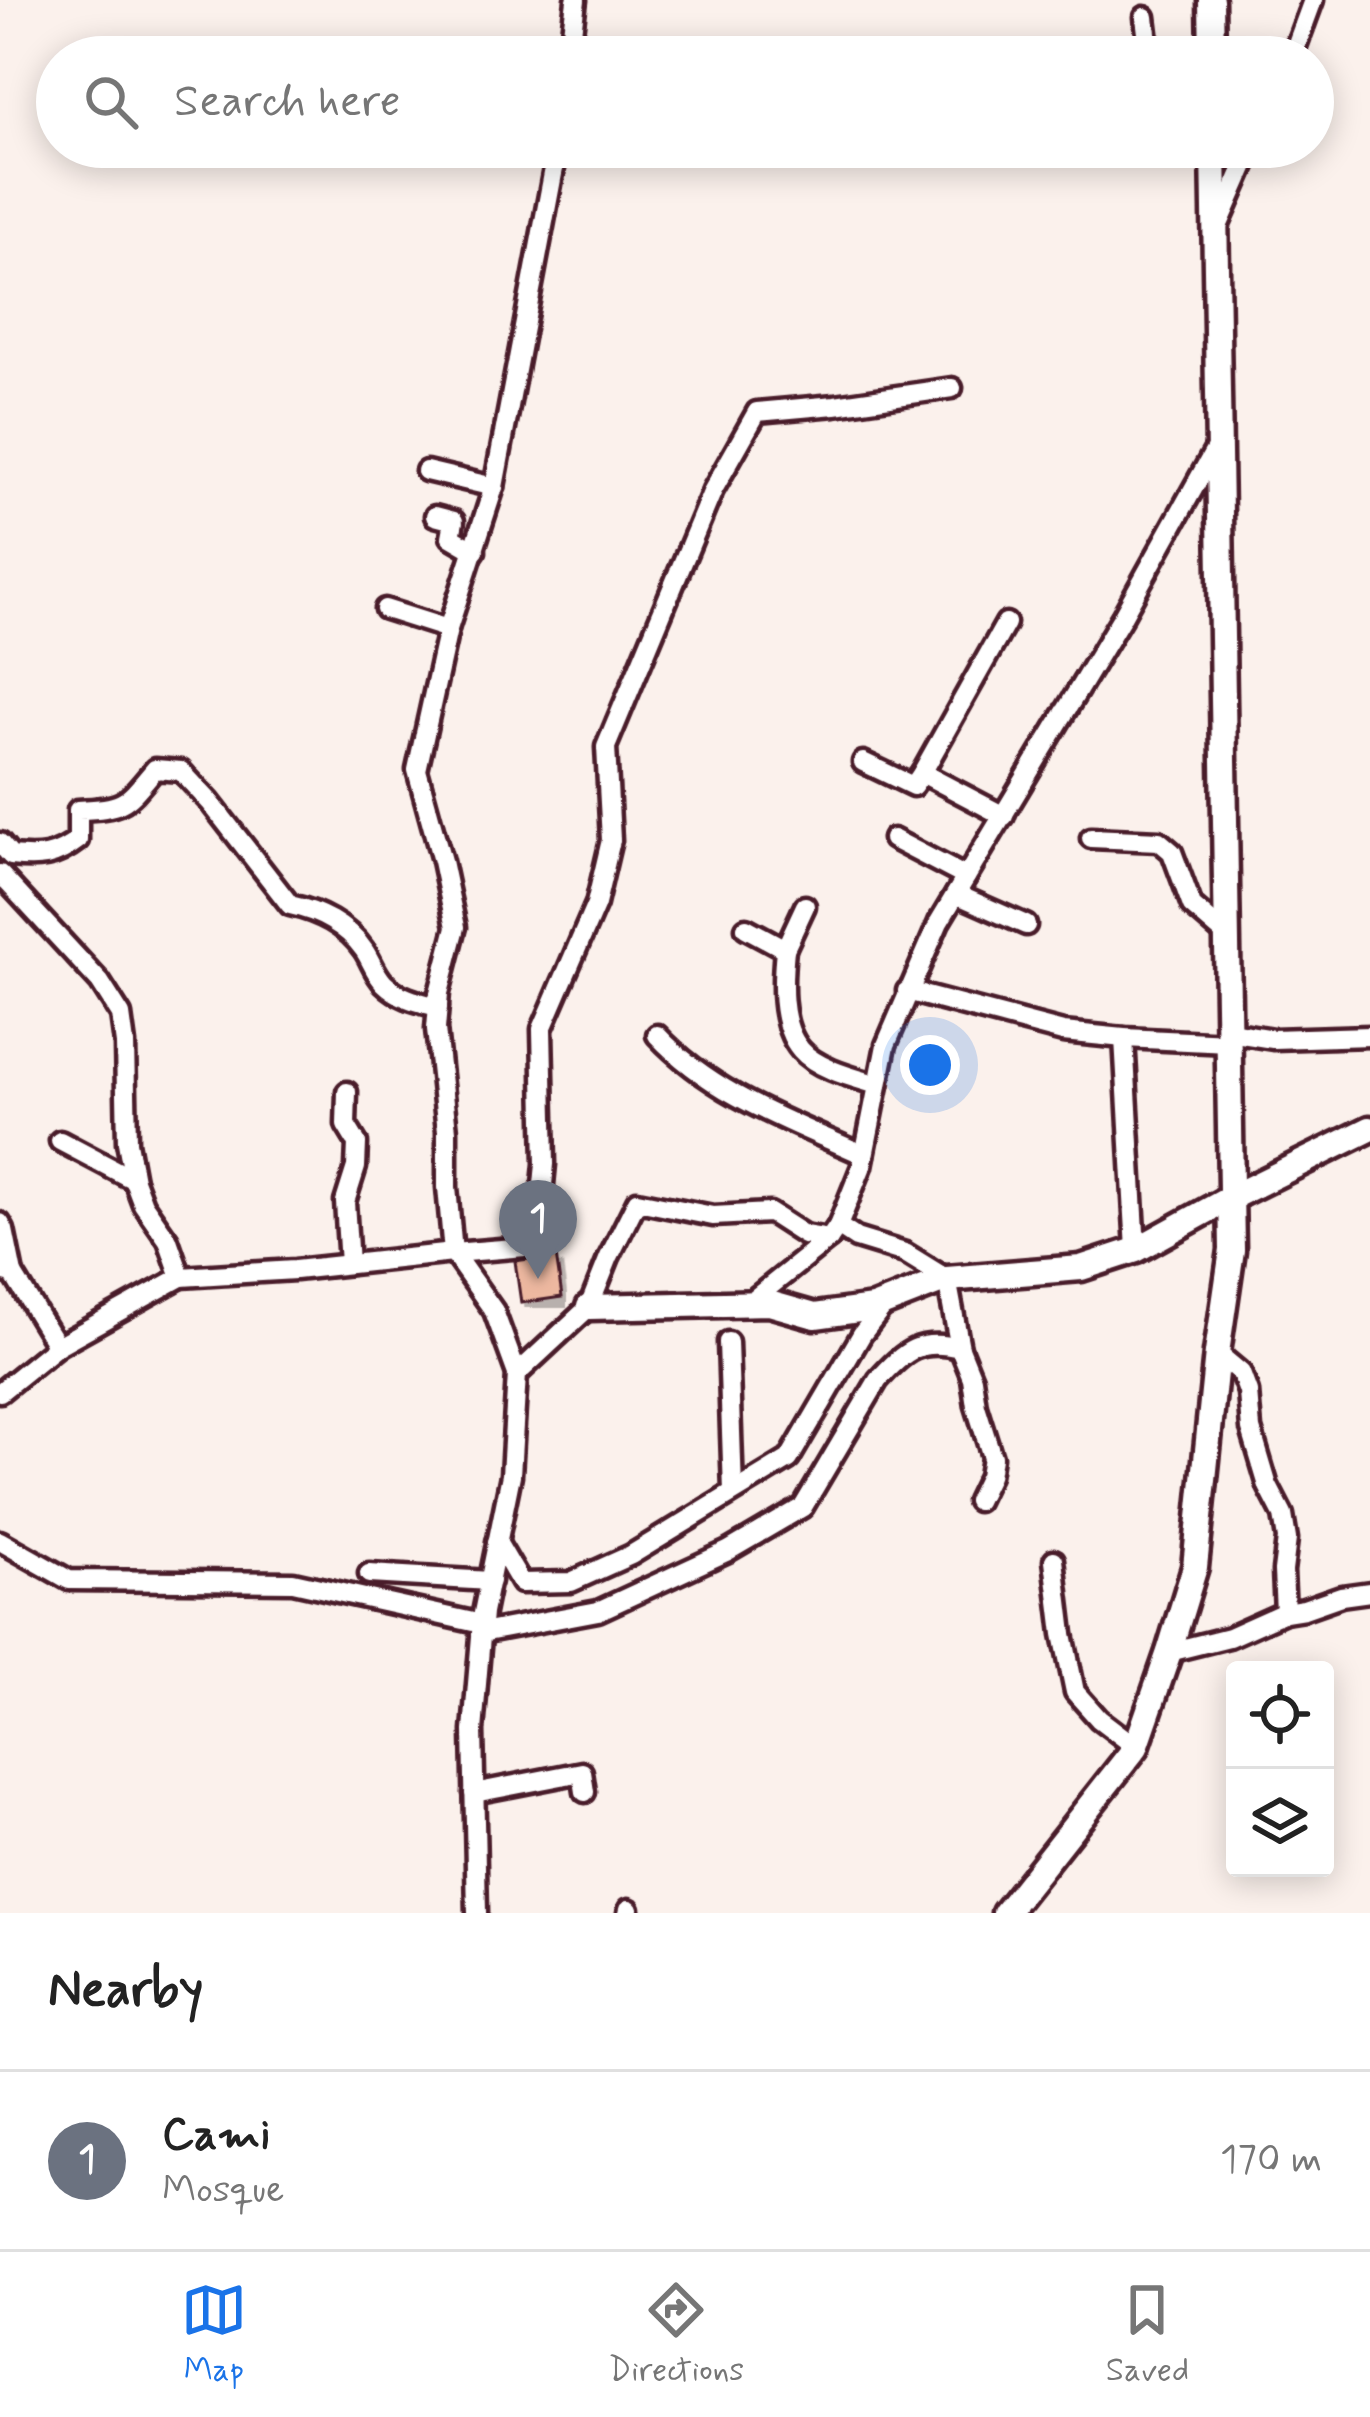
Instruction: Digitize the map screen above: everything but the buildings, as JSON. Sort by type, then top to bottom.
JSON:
[{"type":"street","points":[[572,36],[576,0]]},
{"type":"street","points":[[1211,0],[1212,36]]},
{"type":"street","points":[[1300,36],[1313,0]]},
{"type":"street","points":[[1144,17],[1147,36]]},
{"type":"street","points":[[476,1913],[473,1731],[482,1628],[511,1475],[517,1374],[494,1311],[453,1253],[436,1030],[455,927],[417,770],[448,628],[494,487],[553,168]]},
{"type":"street","points":[[1005,1913],[1136,1747],[1195,1567],[1232,1250],[1214,168]]},
{"type":"street","points":[[1215,233],[1244,168]]},
{"type":"street","points":[[0,1391],[57,1346],[181,1277],[537,1246],[544,1164],[542,1028],[596,904],[611,840],[606,747],[713,490],[757,412],[952,388]]},
{"type":"street","points":[[749,1304],[834,1233],[862,1166],[886,1045],[939,922],[1219,443]]},
{"type":"street","points":[[426,471],[494,487]]},
{"type":"street","points":[[435,516],[454,521],[451,537],[475,550]]},
{"type":"street","points":[[386,609],[448,628]]},
{"type":"street","points":[[862,762],[913,786],[1006,623]]},
{"type":"street","points":[[0,843],[10,856],[35,859],[62,853],[78,840],[78,810],[127,802],[155,769],[181,771],[290,905],[345,928],[364,949],[382,982],[408,1000],[438,1007]]},
{"type":"street","points":[[922,773],[1004,816]]},
{"type":"street","points":[[893,838],[1027,925]]},
{"type":"street","points":[[1091,838],[1159,841],[1172,852],[1192,906],[1228,937]]},
{"type":"street","points":[[0,874],[100,982],[121,1015],[134,1180],[143,1204],[168,1240],[181,1277]]},
{"type":"street","points":[[806,906],[785,949],[784,1016],[801,1051],[835,1072],[878,1084]]},
{"type":"street","points":[[746,928],[785,949]]},
{"type":"street","points":[[907,992],[1063,1031],[1124,1038],[1370,1036]]},
{"type":"street","points":[[657,1035],[739,1099],[864,1155]]},
{"type":"street","points":[[1124,1038],[1136,1250]]},
{"type":"street","points":[[347,1092],[346,1125],[357,1143],[356,1168],[345,1202],[349,1264]]},
{"type":"street","points":[[589,1306],[769,1303],[815,1316],[873,1308],[947,1279],[1081,1268],[1136,1250],[1232,1196],[1370,1129]]},
{"type":"street","points":[[60,1142],[134,1180]]},
{"type":"street","points":[[517,1374],[589,1306],[637,1201],[713,1216],[770,1214],[804,1235],[834,1233],[905,1253],[947,1279],[960,1348],[992,1457],[977,1501]]},
{"type":"street","points":[[0,1223],[6,1272],[57,1346]]},
{"type":"street","points":[[497,1542],[521,1583],[572,1582],[631,1556],[789,1460],[862,1334],[886,1303]]},
{"type":"street","points":[[728,1342],[733,1492]]},
{"type":"street","points":[[0,1541],[69,1580],[293,1582],[482,1628],[598,1611],[728,1551],[803,1507],[878,1380],[893,1363],[911,1349],[937,1342],[960,1348]]},
{"type":"street","points":[[1217,1352],[1241,1373],[1251,1429],[1268,1486],[1283,1516],[1285,1612]]},
{"type":"street","points":[[1054,1560],[1075,1692],[1099,1720],[1136,1747]]},
{"type":"street","points":[[369,1574],[490,1581]]},
{"type":"street","points":[[1169,1652],[1229,1637],[1285,1612],[1370,1592]]},
{"type":"street","points":[[474,1793],[582,1772],[585,1792]]},
{"type":"place","name":"Cami","points":[[538,1279]]}]
